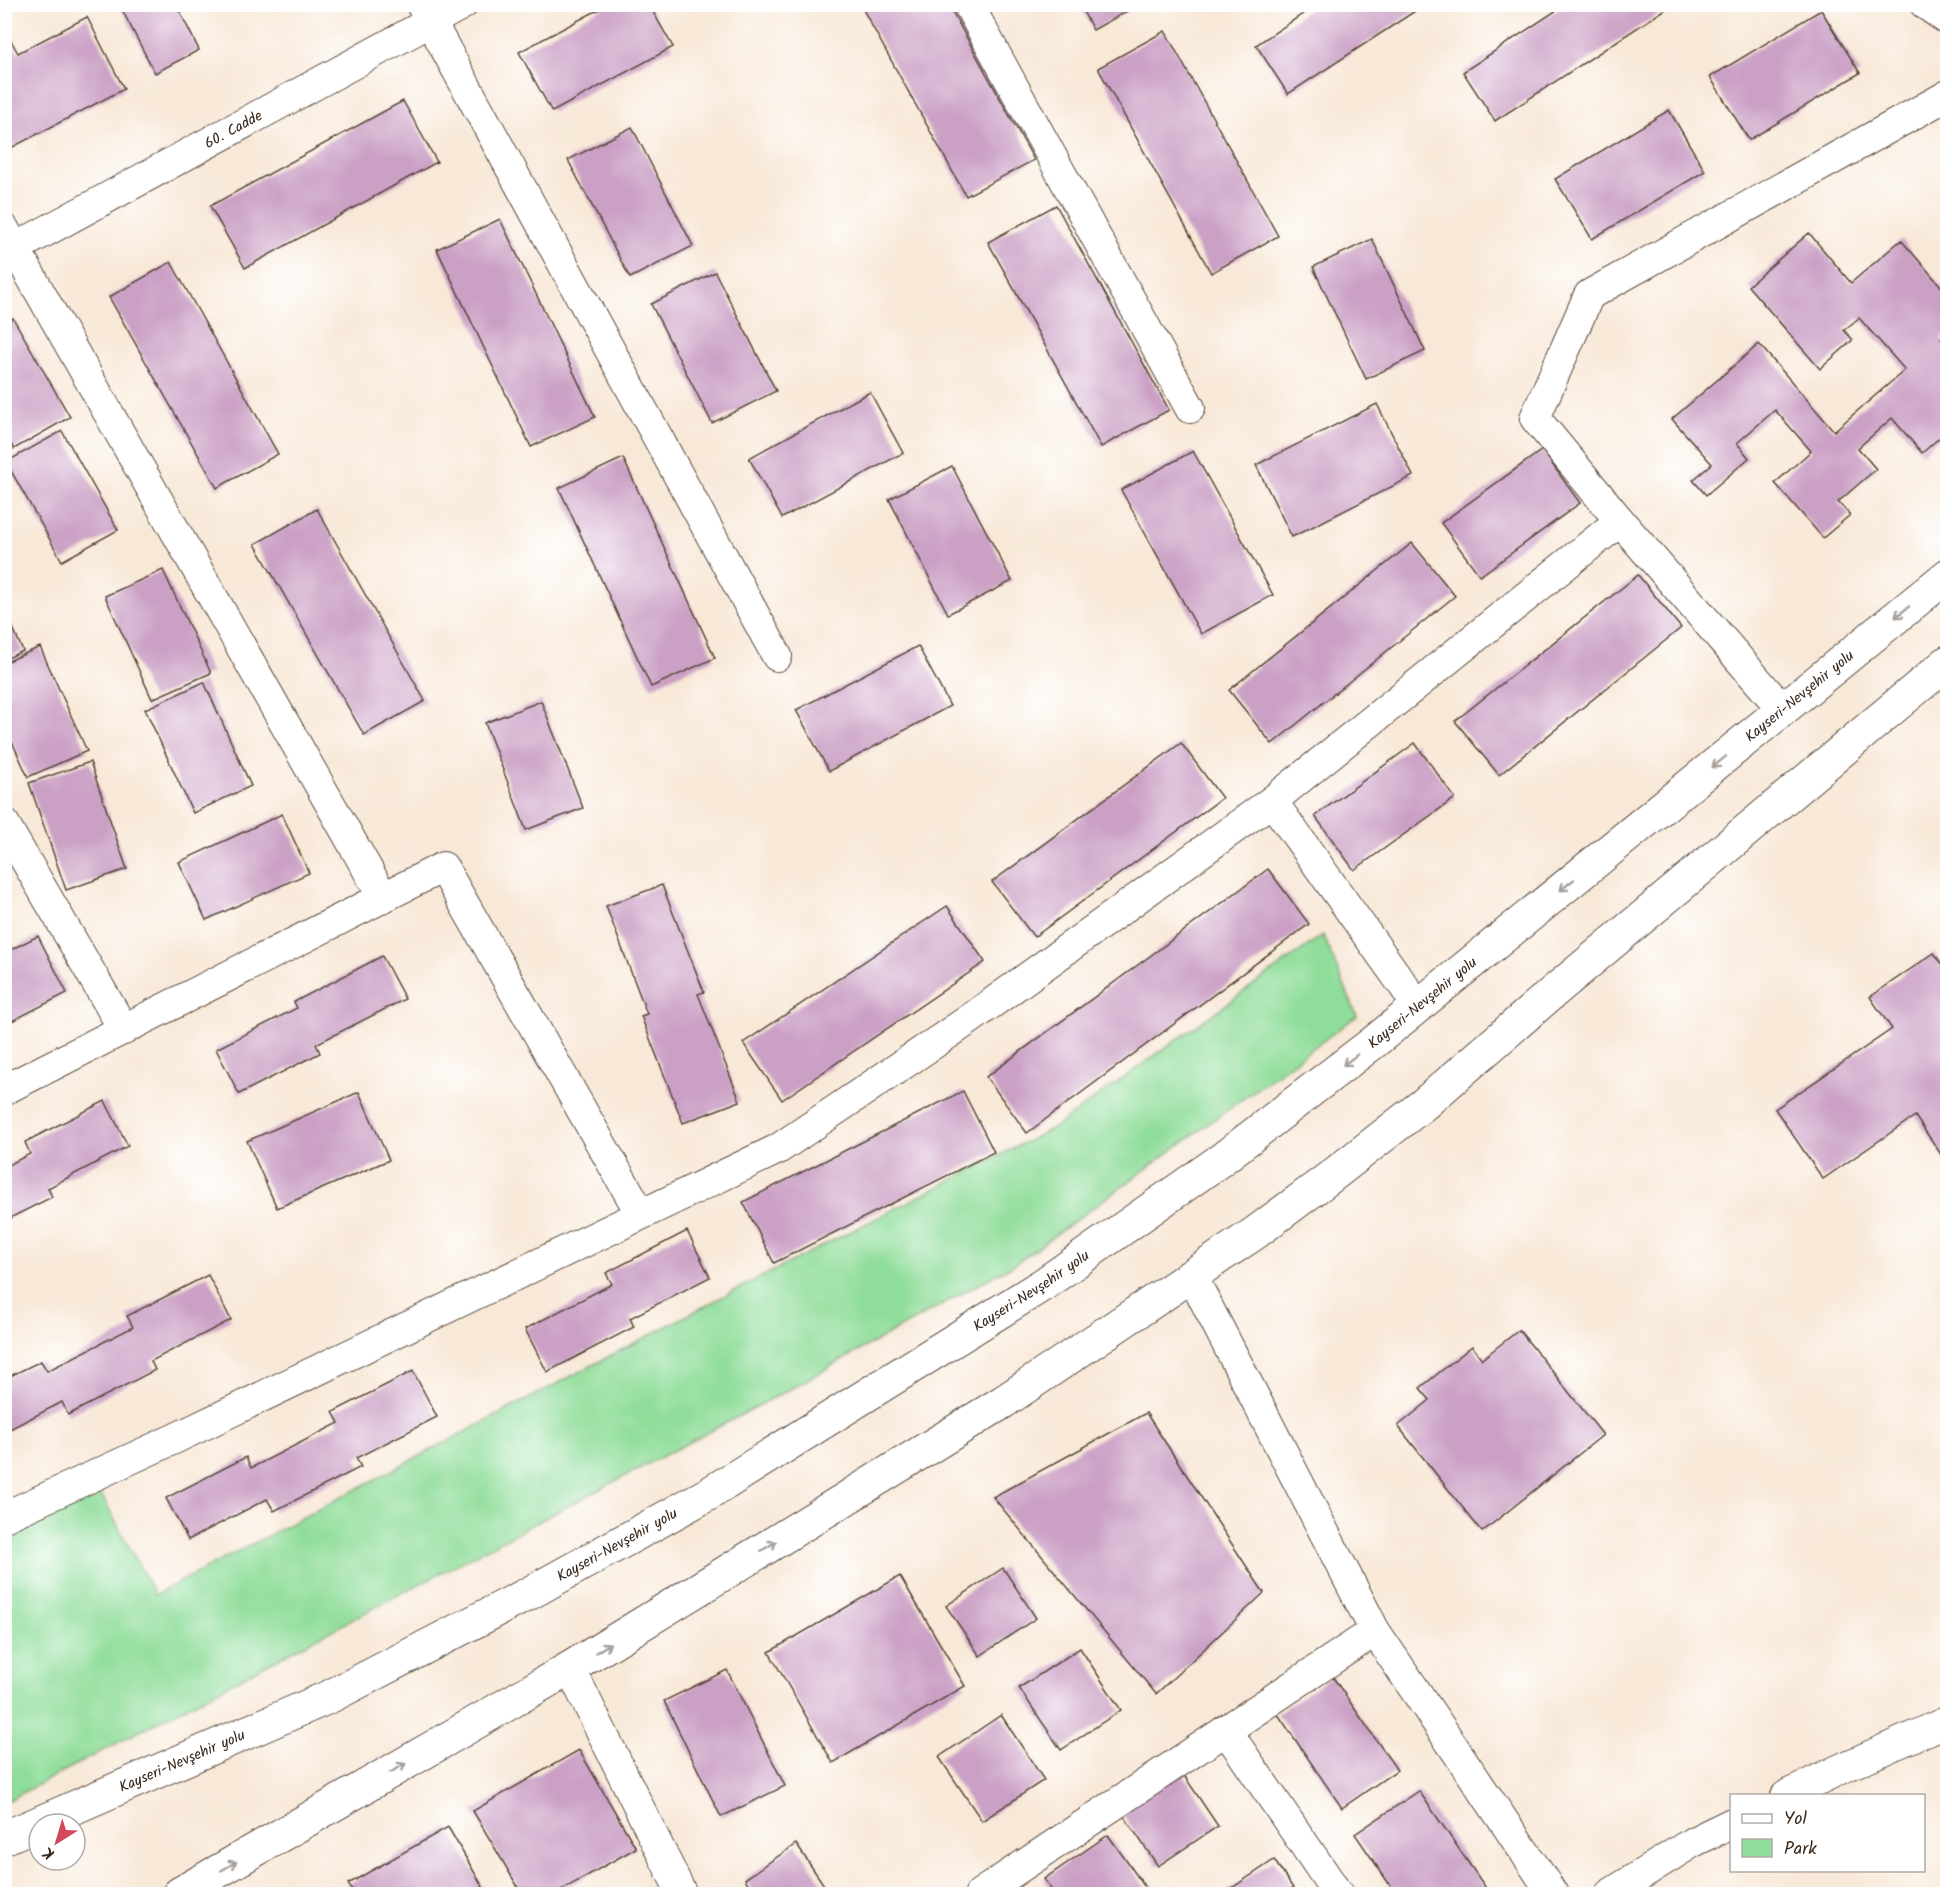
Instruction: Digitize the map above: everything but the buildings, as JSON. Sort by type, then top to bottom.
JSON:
[{"type":"highway","name":"Kayseri-Nevşehir yolu","points":[[4,1838],[331,1696],[528,1594],[710,1493],[1044,1284],[1222,1159],[1418,1006],[1947,575]]},
{"type":"highway","points":[[178,1894],[570,1668],[1003,1402],[1192,1276],[1307,1195],[1424,1104],[1556,990],[1947,662]]},
{"type":"street","name":"60. Cadde","points":[[9,243],[426,13],[463,4]]},
{"type":"street","points":[[968,4],[1190,408]]},
{"type":"street","points":[[1925,4],[1947,20]]},
{"type":"street","points":[[426,13],[777,656]]},
{"type":"street","points":[[1784,710],[1620,522],[1535,418],[1589,296],[1947,95]]},
{"type":"street","points":[[9,243],[383,897]]},
{"type":"street","points":[[4,1517],[778,1149],[970,1019],[1272,801],[1620,522]]},
{"type":"street","points":[[1272,801],[1418,1006]]},
{"type":"street","points":[[4,823],[124,1030]]},
{"type":"street","points":[[4,1090],[443,867],[641,1214]]},
{"type":"street","points":[[1192,1276],[1375,1631],[1553,1894]]},
{"type":"street","points":[[997,1890],[1226,1730],[1375,1631]]},
{"type":"street","points":[[570,1668],[682,1894]]},
{"type":"street","points":[[1790,1794],[1947,1721]]},
{"type":"street","points":[[1226,1730],[1338,1894]]},
{"type":"street","points":[[1610,1894],[1693,1842],[1730,1824]]},
{"type":"green space","points":[[1323,935],[1357,1016],[1015,1264],[779,1395],[5,1802],[5,1538],[98,1489],[155,1595],[726,1295],[1055,1127]]}]
